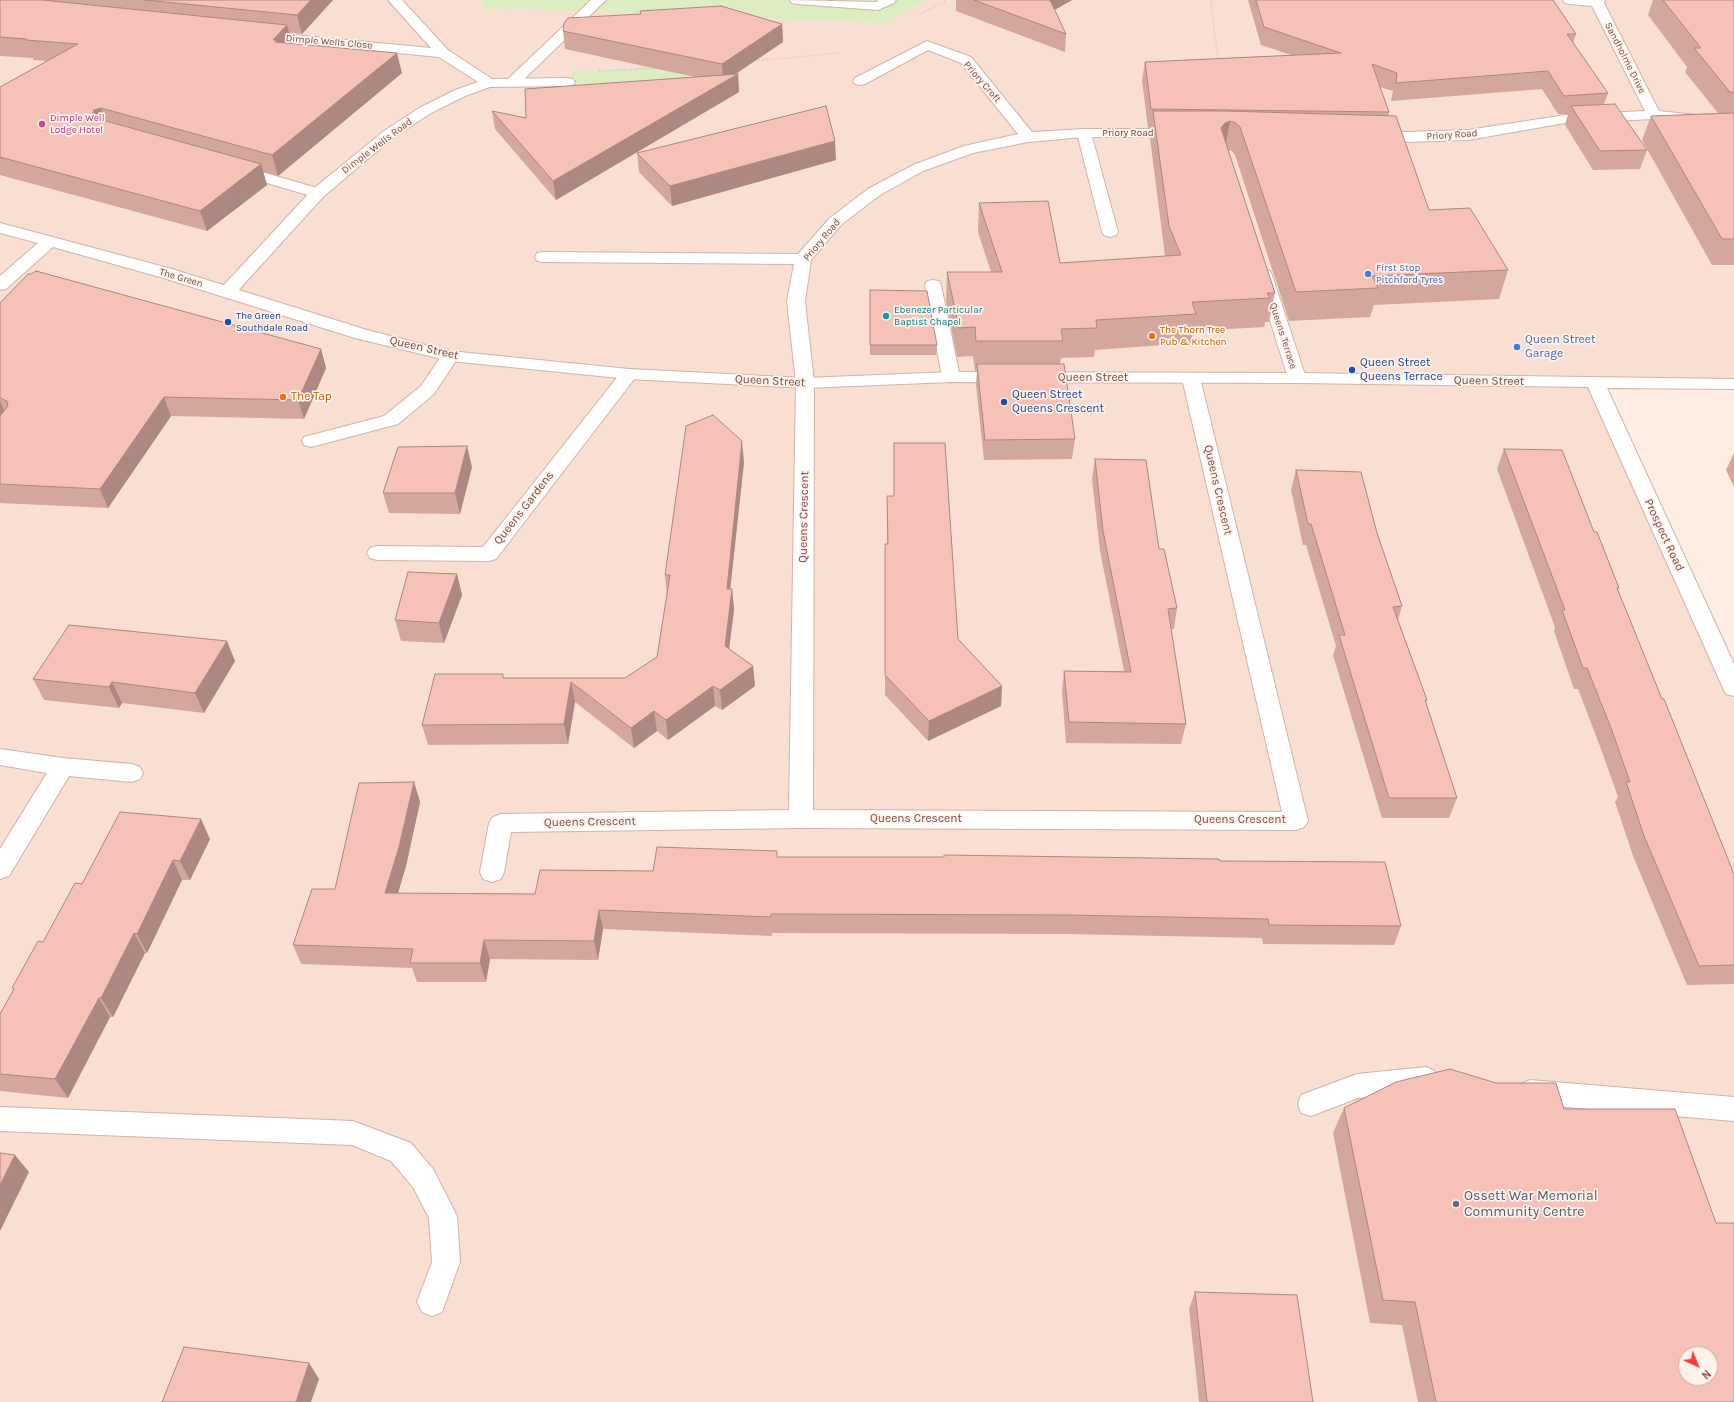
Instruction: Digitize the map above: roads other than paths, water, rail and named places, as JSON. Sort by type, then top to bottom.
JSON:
[{"type":"street","points":[[395,0],[443,53],[489,83]]},
{"type":"street","points":[[512,82],[599,0]]},
{"type":"street","points":[[797,0],[878,6],[889,0]]},
{"type":"street","points":[[1570,0],[1597,2]]},
{"type":"street","name":"Sandholme Drive","points":[[1597,2],[1654,115]]},
{"type":"street","name":"Dimple Wells Close","points":[[245,34],[443,53]]},
{"type":"street","name":"Priory Croft","points":[[860,81],[926,45],[966,60],[1028,137]]},
{"type":"street","name":"Dimple Wells Road","points":[[228,291],[318,193],[354,161],[389,134],[426,110],[460,94],[489,83],[568,82]]},
{"type":"street","name":"Priory Road","points":[[1358,138],[1468,135],[1565,119],[1654,115],[1734,123]]},
{"type":"street","points":[[1084,133],[1110,232]]},
{"type":"street","name":"Priory Road","points":[[805,383],[796,301],[803,259],[836,221],[874,192],[918,168],[969,149],[1028,137],[1084,133],[1196,133]]},
{"type":"street","points":[[220,165],[318,193]]},
{"type":"street","name":"The Green","points":[[0,228],[228,291],[361,334]]},
{"type":"street","points":[[0,285],[49,242]]},
{"type":"street","points":[[543,257],[803,259]]},
{"type":"street","name":"Queens Terrace","points":[[1259,260],[1297,378]]},
{"type":"street","points":[[933,285],[951,378]]},
{"type":"street","name":"Queen Street","points":[[361,334],[450,356],[629,374],[805,383],[951,378],[1297,378],[1734,384]]},
{"type":"street","points":[[311,441],[391,420],[428,390],[450,356]]},
{"type":"street","name":"Queens Gardens","points":[[377,553],[489,554],[629,374]]},
{"type":"street","name":"Queens Crescent","points":[[492,872],[500,823],[801,819],[1296,821],[1191,378]]},
{"type":"street","name":"Prospect Road","points":[[1594,382],[1734,688]]},
{"type":"street","name":"Queens Crescent","points":[[801,819],[805,383]]},
{"type":"street","points":[[1,757],[63,767],[132,773]]},
{"type":"street","points":[[0,869],[63,767]]},
{"type":"street","points":[[1311,1104],[1357,1086],[1426,1078],[1447,1082]]},
{"type":"street","points":[[1505,1090],[1734,1109]]},
{"type":"street","points":[[0,1119],[352,1133],[401,1152],[424,1178],[443,1216],[446,1262],[432,1302]]},
{"type":"place","name":"Dimple Well Lodge Hotel","points":[[42,124]]},
{"type":"place","name":"First Stop Pitchford Tyres","points":[[1368,274]]},
{"type":"place","name":"Ebenezer Particular Baptist Chapel","points":[[886,316]]},
{"type":"place","name":"The Green Southdale Road","points":[[228,322]]},
{"type":"place","name":"The Thorn Tree Pub & Kitchen","points":[[1152,336]]},
{"type":"place","name":"Queen Street Garage","points":[[1517,347]]},
{"type":"place","name":"Queen Street Queens Terrace","points":[[1352,370]]},
{"type":"place","name":"The Tap","points":[[283,397]]},
{"type":"place","name":"Queen Street Queens Crescent","points":[[1004,402]]},
{"type":"place","name":"Ossett War Memorial Community Centre","points":[[1456,1204]]}]
